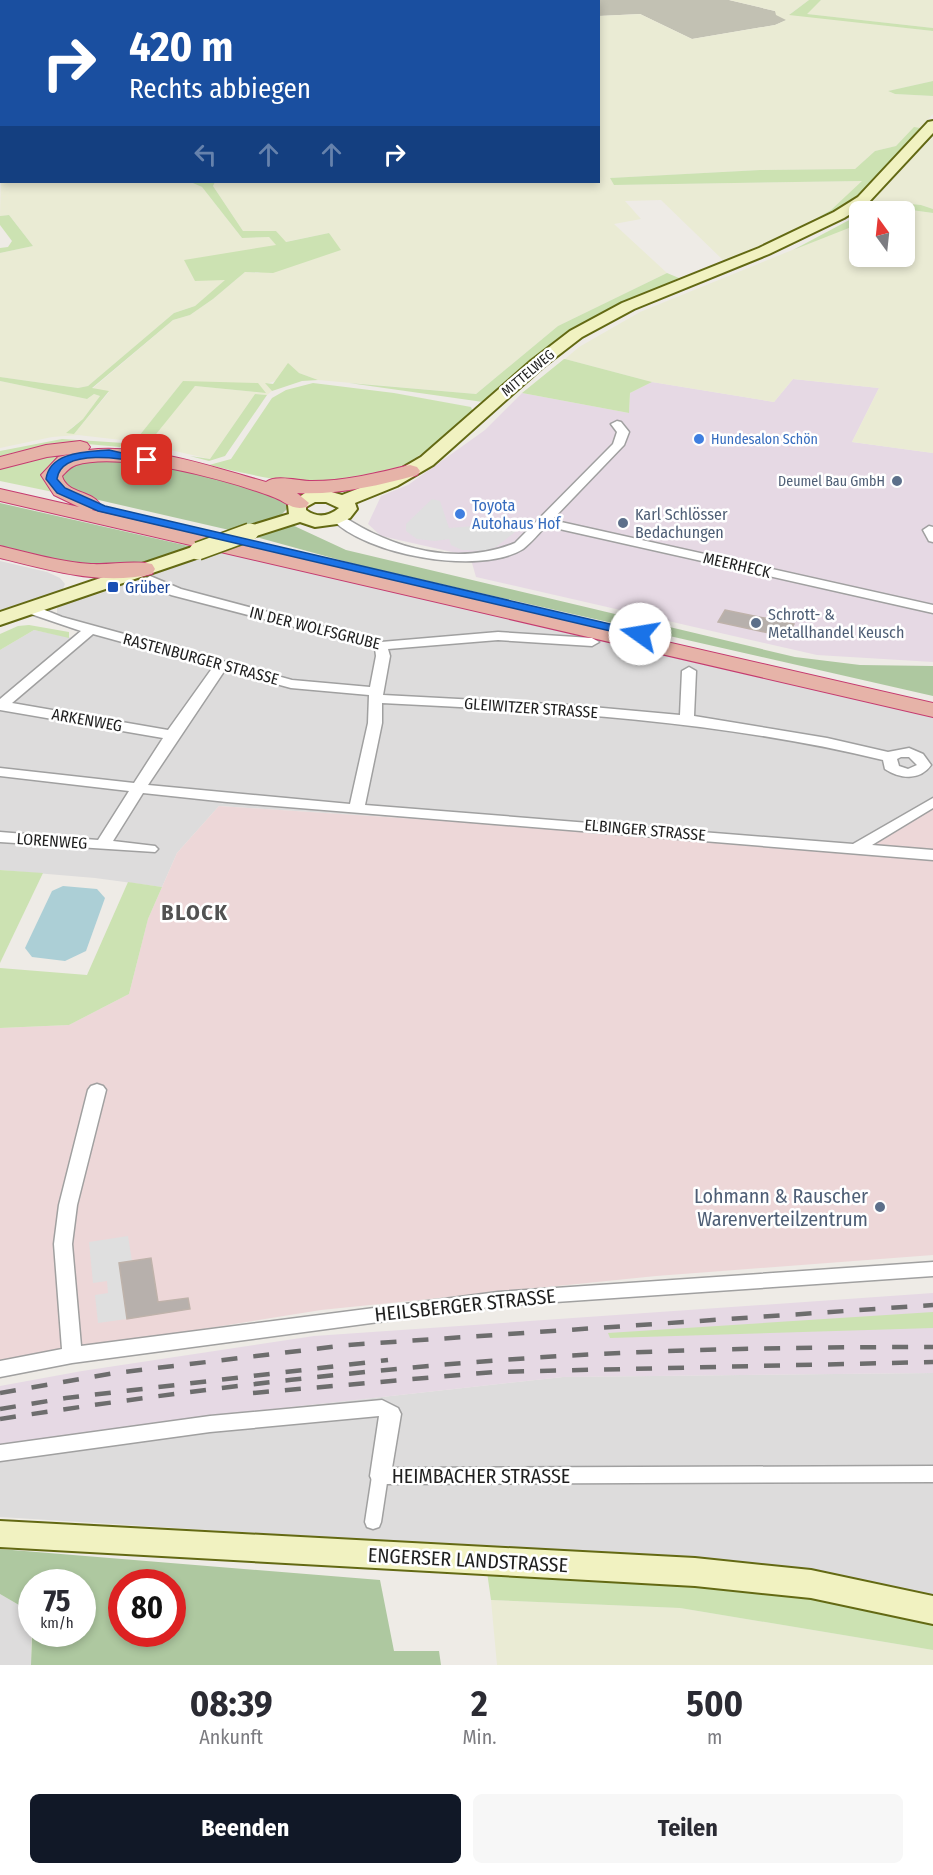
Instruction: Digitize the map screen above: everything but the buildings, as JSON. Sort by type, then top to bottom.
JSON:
[{"type":"highway","points":[[0,463],[55,450],[94,447],[142,455],[251,481],[303,488],[337,488],[411,471]]},
{"type":"highway","points":[[102,509],[57,487],[51,475],[55,468],[79,456],[120,455],[282,493],[306,505]]},
{"type":"highway","points":[[251,481],[306,505]]},
{"type":"highway","points":[[0,487],[933,700]]},
{"type":"highway","points":[[0,497],[29,501],[933,710]]},
{"type":"highway","points":[[0,552],[92,582]]},
{"type":"highway","points":[[0,558],[92,582],[109,573],[147,575]]},
{"type":"main road","name":"MITTELWEG","points":[[340,509],[411,471],[537,364],[576,334],[628,306],[811,230],[863,200],[933,124]]},
{"type":"main road","points":[[147,575],[198,551],[250,532],[306,505],[340,509]]},
{"type":"main road","points":[[306,505],[317,521],[340,509]]},
{"type":"main road","points":[[0,620],[92,582]]},
{"type":"main road","name":"ENGERSER LANDSTRASSE","points":[[0,1534],[695,1572],[811,1584],[933,1610]]},
{"type":"street","points":[[340,509],[364,537],[376,542],[458,560],[504,555],[519,546],[618,445],[623,432],[616,424]]},
{"type":"street","name":"MEERHECK","points":[[541,521],[933,609]]},
{"type":"street","name":"IN DER WOLFSGRUBE","points":[[147,575],[176,592],[381,646],[498,636],[592,642]]},
{"type":"street","name":"RASTENBURGER STRASSE","points":[[30,609],[91,629],[291,684],[376,696]]},
{"type":"street","points":[[1,706],[91,629]]},
{"type":"street","points":[[357,807],[375,723],[376,696],[383,656],[381,646]]},
{"type":"street","name":"LORENWEG","points":[[104,843],[172,735],[222,664]]},
{"type":"street","points":[[687,721],[689,671]]},
{"type":"street","name":"GLEIWITZER STRASSE","points":[[376,696],[545,707],[772,731],[840,744],[890,758]]},
{"type":"street","name":"ARKENWEG","points":[[1,706],[172,735]]},
{"type":"street","name":"ELBINGER STRASSE","points":[[0,772],[139,788],[933,855]]},
{"type":"street","points":[[857,848],[933,802]]},
{"type":"street","name":"LORENWEG","points":[[0,837],[104,843],[150,849]]},
{"type":"street","points":[[72,1355],[63,1244],[68,1205],[97,1090]]},
{"type":"street","name":"HEILSBERGER STRASSE","points":[[0,1369],[72,1355],[498,1299],[933,1269]]},
{"type":"street","name":"HEIMBACHER STRASSE","points":[[0,1453],[210,1424],[382,1408],[391,1414],[380,1476],[933,1474]]},
{"type":"street","points":[[373,1521],[380,1476]]},
{"type":"shaded area","points":[[600,0],[729,0],[775,11],[787,20],[775,25],[692,39],[640,14],[600,16]]},
{"type":"shaded area","points":[[793,379],[879,388],[852,442],[933,453],[933,662],[817,655],[476,577],[470,556],[381,536],[368,524],[381,496],[408,485],[485,430],[522,393],[629,413],[630,393],[652,382],[774,402]]},
{"type":"shaded area","points":[[432,499],[440,501],[449,528],[499,524],[505,519],[525,524],[496,547],[484,551],[462,550],[451,545],[449,539],[435,541],[417,539],[406,531],[406,524]]},
{"type":"shaded area","points":[[218,552],[278,561],[933,714],[933,802],[857,848],[219,806],[177,853],[162,887],[95,878],[0,870],[0,650],[34,630],[87,641],[100,626],[57,615],[57,608],[65,603],[99,594],[143,576]]},
{"type":"shaded area","points":[[0,561],[47,572],[60,578],[65,584],[62,591],[0,614]]},
{"type":"shaded area","points":[[933,802],[933,1255],[656,1276],[321,1310],[0,1362],[0,1028],[69,1025],[129,994],[148,919],[177,853],[219,806],[857,848]]},
{"type":"shaded area","points":[[128,1236],[132,1261],[119,1263],[127,1319],[98,1323],[95,1295],[108,1293],[107,1281],[93,1283],[89,1242]]},
{"type":"shaded area","points":[[933,1293],[933,1373],[563,1377],[165,1421],[0,1447],[0,1386],[82,1371],[314,1336]]},
{"type":"shaded area","points":[[933,1373],[933,1597],[823,1574],[756,1564],[0,1517],[0,1447],[165,1421],[563,1377]]},
{"type":"shaded area","points":[[0,1594],[18,1604],[18,1647],[31,1647],[31,1665],[0,1665]]},
{"type":"green space","points":[[729,0],[809,0],[790,14],[933,31],[933,81],[888,91],[895,94],[933,96],[933,114],[920,128],[914,128],[896,146],[875,151],[855,169],[760,170],[610,178],[614,185],[863,181],[831,210],[793,232],[724,261],[661,200],[625,201],[641,219],[614,224],[667,273],[558,326],[476,394],[318,380],[299,373],[266,384],[272,391],[267,395],[255,394],[210,459],[130,441],[78,435],[52,437],[0,448],[0,381],[87,399],[94,394],[100,396],[83,419],[71,428],[74,434],[109,392],[92,389],[173,320],[190,315],[245,272],[258,273],[340,250],[329,233],[285,242],[276,231],[243,231],[213,186],[214,183],[600,183],[600,16],[640,14],[692,39],[775,25],[786,20],[776,15],[775,11]],"holes":[[[183,381],[265,393],[195,386],[135,441]]]},
{"type":"green space","points":[[809,0],[821,0],[807,14],[933,28],[933,31],[789,15]]},
{"type":"green space","points":[[821,0],[933,0],[933,28],[806,14]]},
{"type":"green space","points":[[933,81],[933,96],[895,94],[888,91]]},
{"type":"green space","points":[[914,127],[920,128],[879,175],[849,202],[832,214],[793,232],[831,210],[862,181],[614,185],[610,178],[760,170],[855,169],[875,151],[896,146]]},
{"type":"green space","points":[[933,137],[933,209],[915,205],[915,201],[871,201]]},
{"type":"green space","points":[[1,183],[194,183],[202,187],[242,238],[269,237],[277,245],[226,280],[195,306],[174,313],[88,386],[78,388],[0,377],[0,253],[33,246],[9,215],[0,216]]},
{"type":"green space","points":[[193,183],[214,183],[213,186],[243,231],[276,231],[286,242],[329,233],[341,250],[273,273],[245,272],[190,315],[173,320],[92,388],[109,391],[74,434],[66,433],[83,419],[100,396],[94,394],[87,399],[0,381],[0,377],[78,388],[88,386],[174,313],[195,306],[225,280],[195,281],[184,260],[276,245],[269,237],[242,238],[202,187]]},
{"type":"green space","points":[[915,204],[933,209],[933,213],[915,211]]},
{"type":"green space","points":[[915,211],[933,213],[933,453],[852,442],[879,388],[793,379],[774,402],[652,382],[565,359],[579,347],[640,312],[849,227],[849,267],[915,267]]},
{"type":"green space","points":[[9,215],[33,246],[0,253],[0,248],[8,247],[12,241],[0,225],[0,216]]},
{"type":"green space","points":[[849,220],[849,228],[793,250]]},
{"type":"green space","points":[[667,273],[679,278],[586,321],[540,353],[483,402],[349,383],[476,394],[558,326]]},
{"type":"green space","points":[[564,359],[652,382],[630,393],[629,413],[522,393]]},
{"type":"green space","points":[[288,363],[299,373],[318,380],[302,381],[272,391],[265,383],[273,384]]},
{"type":"green space","points":[[183,381],[258,383],[266,393],[195,386],[148,444],[135,441]]},
{"type":"green space","points":[[313,383],[394,393],[471,407],[473,412],[416,458],[395,469],[349,482],[278,480],[209,465],[231,459],[272,398],[286,390]]},
{"type":"green space","points":[[255,394],[267,395],[225,456],[209,461],[190,456],[210,459]]},
{"type":"green space","points":[[62,439],[124,443],[120,447],[87,444],[0,458],[0,451]]},
{"type":"green space","points":[[75,450],[58,493],[0,481],[0,466]]},
{"type":"green space","points":[[130,458],[270,491],[290,506],[277,519],[238,532],[90,498],[64,486],[59,472],[68,463]]},
{"type":"green space","points":[[0,503],[193,547],[156,561],[110,570],[0,551]]},
{"type":"green space","points":[[290,524],[346,550],[795,657],[860,665],[933,666],[933,696],[358,565],[256,537]]},
{"type":"green space","points":[[29,625],[69,632],[69,638],[34,630],[0,650],[0,634],[18,626]]},
{"type":"green space","points":[[0,870],[43,873],[0,963]]},
{"type":"green space","points":[[128,882],[162,887],[148,919],[129,994],[69,1025],[0,1028],[0,968],[87,975]]},
{"type":"green space","points":[[933,1312],[933,1328],[610,1338],[608,1333]]},
{"type":"green space","points":[[0,1549],[380,1580],[394,1651],[439,1651],[441,1665],[31,1665],[32,1647],[96,1647],[96,1569],[18,1569],[18,1604],[0,1594]]},
{"type":"green space","points":[[487,1572],[695,1582],[811,1595],[933,1620],[933,1650],[680,1608],[491,1600]]},
{"type":"green space","points":[[491,1600],[680,1608],[933,1650],[933,1665],[497,1665]]},
{"type":"water","points":[[63,886],[97,889],[105,898],[86,951],[65,961],[32,957],[25,948],[52,891]]},
{"type":"railway","points":[[0,1393],[115,1373],[348,1345],[933,1305]]},
{"type":"railway","points":[[0,1419],[231,1387],[463,1363],[698,1350],[933,1347]]},
{"type":"railway","points":[[0,1409],[66,1398],[388,1360]]},
{"type":"railway","points":[[253,1393],[494,1372],[933,1362]]},
{"type":"place","name":"Hundesalon Schön","points":[[699,439]]},
{"type":"place","name":"Deumel Bau GmbH","points":[[897,481]]},
{"type":"place","name":"Toyota Autohaus Hof","points":[[460,514]]},
{"type":"place","name":"Karl Schlösser Bedachungen","points":[[623,523]]},
{"type":"place","name":"Grüber","points":[[113,587]]},
{"type":"place","name":"Schrott- & Metallhandel Keusch","points":[[756,623]]},
{"type":"place","name":"Lohmann & Rauscher Warenverteilzentrum","points":[[880,1207]]},
{"type":"district","name":"BLOCK","points":[[195,912]]},
{"type":"route","points":[[147,460],[109,453],[89,454],[71,458],[59,464],[51,475],[54,483],[61,490],[102,509],[640,634]]}]
